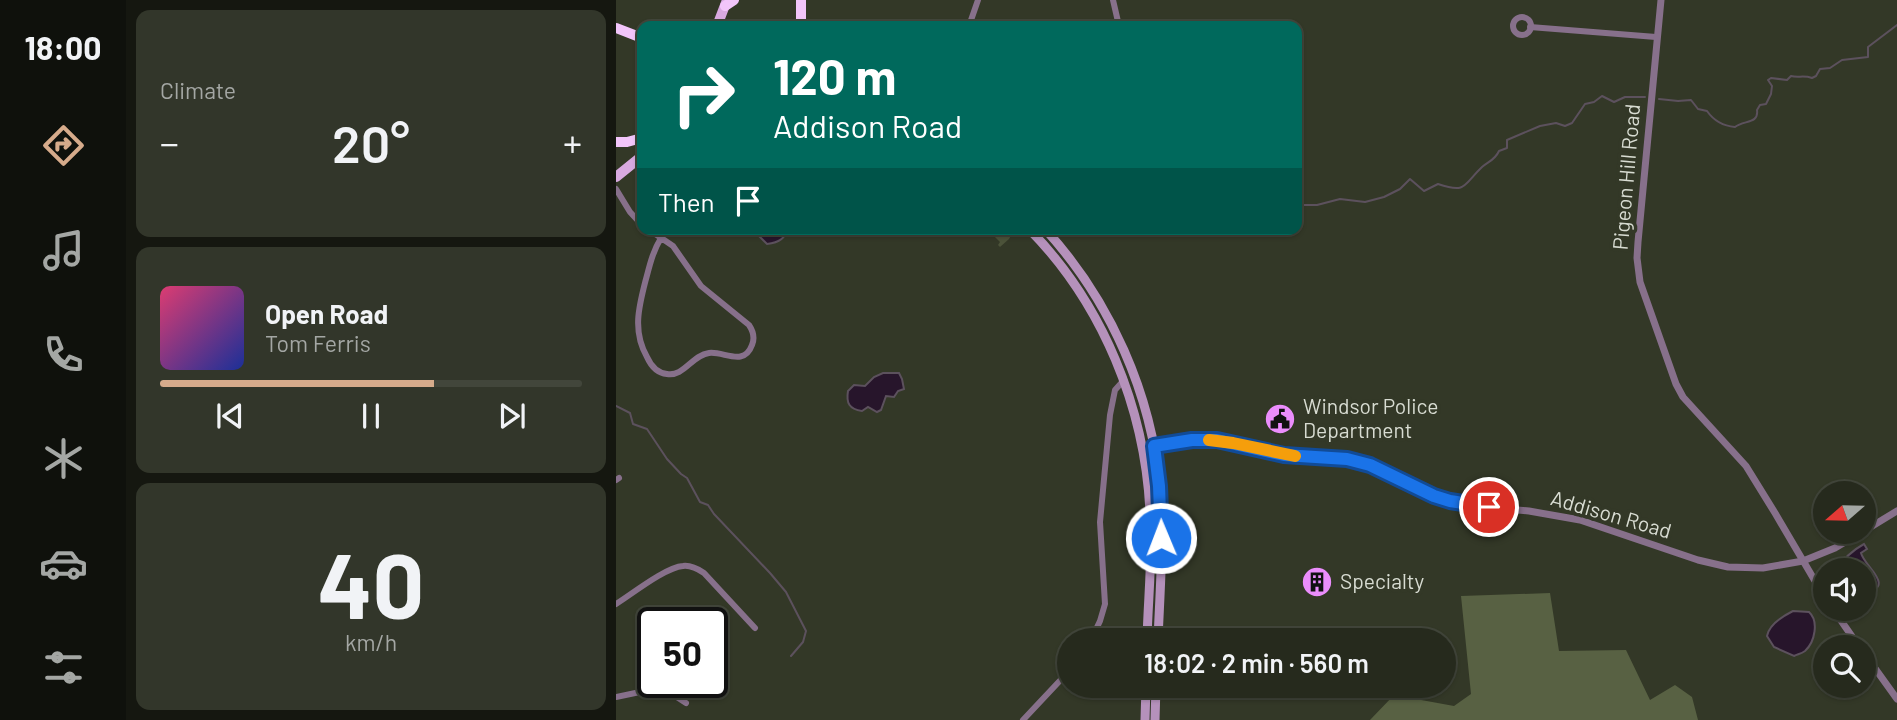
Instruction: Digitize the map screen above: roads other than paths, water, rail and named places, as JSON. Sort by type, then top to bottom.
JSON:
[{"type":"highway","points":[[801,0],[801,21]]},
{"type":"highway","points":[[616,28],[637,37]]},
{"type":"highway","points":[[616,37],[637,39]]},
{"type":"highway","points":[[616,142],[637,139]]},
{"type":"main road","points":[[720,21],[729,2]]},
{"type":"main road","points":[[616,177],[637,160]]},
{"type":"main road","points":[[1034,235],[1065,272],[1097,321],[1124,380],[1143,448],[1151,516],[1147,628]]},
{"type":"main road","points":[[1050,235],[1073,264],[1107,316],[1134,376],[1148,421],[1159,486],[1161,527],[1158,628]]},
{"type":"main road","points":[[1065,272],[1073,264]]},
{"type":"main road","points":[[1097,321],[1107,316]]},
{"type":"main road","points":[[1145,720],[1146,698]]},
{"type":"main road","points":[[1155,720],[1156,698]]},
{"type":"street","points":[[971,21],[978,0]]},
{"type":"street","points":[[1112,0],[1118,21]]},
{"type":"street","name":"Pigeon Hill Road","points":[[1661,0],[1638,242],[1640,282],[1683,397],[1746,466],[1813,578]]},
{"type":"street","points":[[1530,27],[1656,37]]},
{"type":"street","points":[[616,190],[637,220]]},
{"type":"street","points":[[657,235],[673,246],[680,253],[701,286],[752,330],[753,340],[748,352],[733,358],[716,353],[706,354],[673,374],[659,372],[651,365],[639,338],[638,310],[653,251],[661,238]]},
{"type":"street","points":[[1097,628],[1105,604],[1100,522],[1110,415],[1115,390],[1124,380]]},
{"type":"street","name":"Addison Road","points":[[1143,448],[1192,440],[1217,440],[1284,455],[1347,459],[1370,465],[1450,501],[1473,506],[1529,510],[1580,520],[1712,564],[1763,568],[1803,561],[1842,544]]},
{"type":"street","name":"Addison Road","points":[[1876,523],[1897,511]]},
{"type":"street","points":[[616,604],[671,569],[687,566],[704,573],[755,628]]},
{"type":"street","points":[[1876,670],[1897,699]]},
{"type":"street","points":[[1023,720],[1057,684]]},
{"type":"street","points":[[616,697],[659,688],[686,703]]},
{"type":"waterway","points":[[1659,99],[1691,100],[1698,109],[1707,111],[1719,122],[1735,127],[1756,118],[1760,105],[1766,104],[1771,94],[1772,86],[1768,80],[1771,78],[1812,78],[1820,69],[1830,68],[1842,60],[1868,57],[1868,47],[1897,25]]},
{"type":"waterway","points":[[1302,205],[1317,205],[1340,199],[1365,202],[1400,189],[1410,179],[1424,191],[1438,184],[1460,188],[1499,151],[1507,148],[1507,140],[1540,126],[1556,123],[1565,126],[1572,123],[1585,104],[1602,96],[1614,102],[1625,97],[1645,97]]},
{"type":"waterway","points":[[616,406],[630,413],[633,424],[647,429],[667,459],[687,478],[700,502],[708,505],[786,592],[806,631],[803,642],[791,656]]},
{"type":"place","name":"Windsor Police Department","points":[[1280,419]]},
{"type":"place","name":"Specialty","points":[[1317,582]]}]
